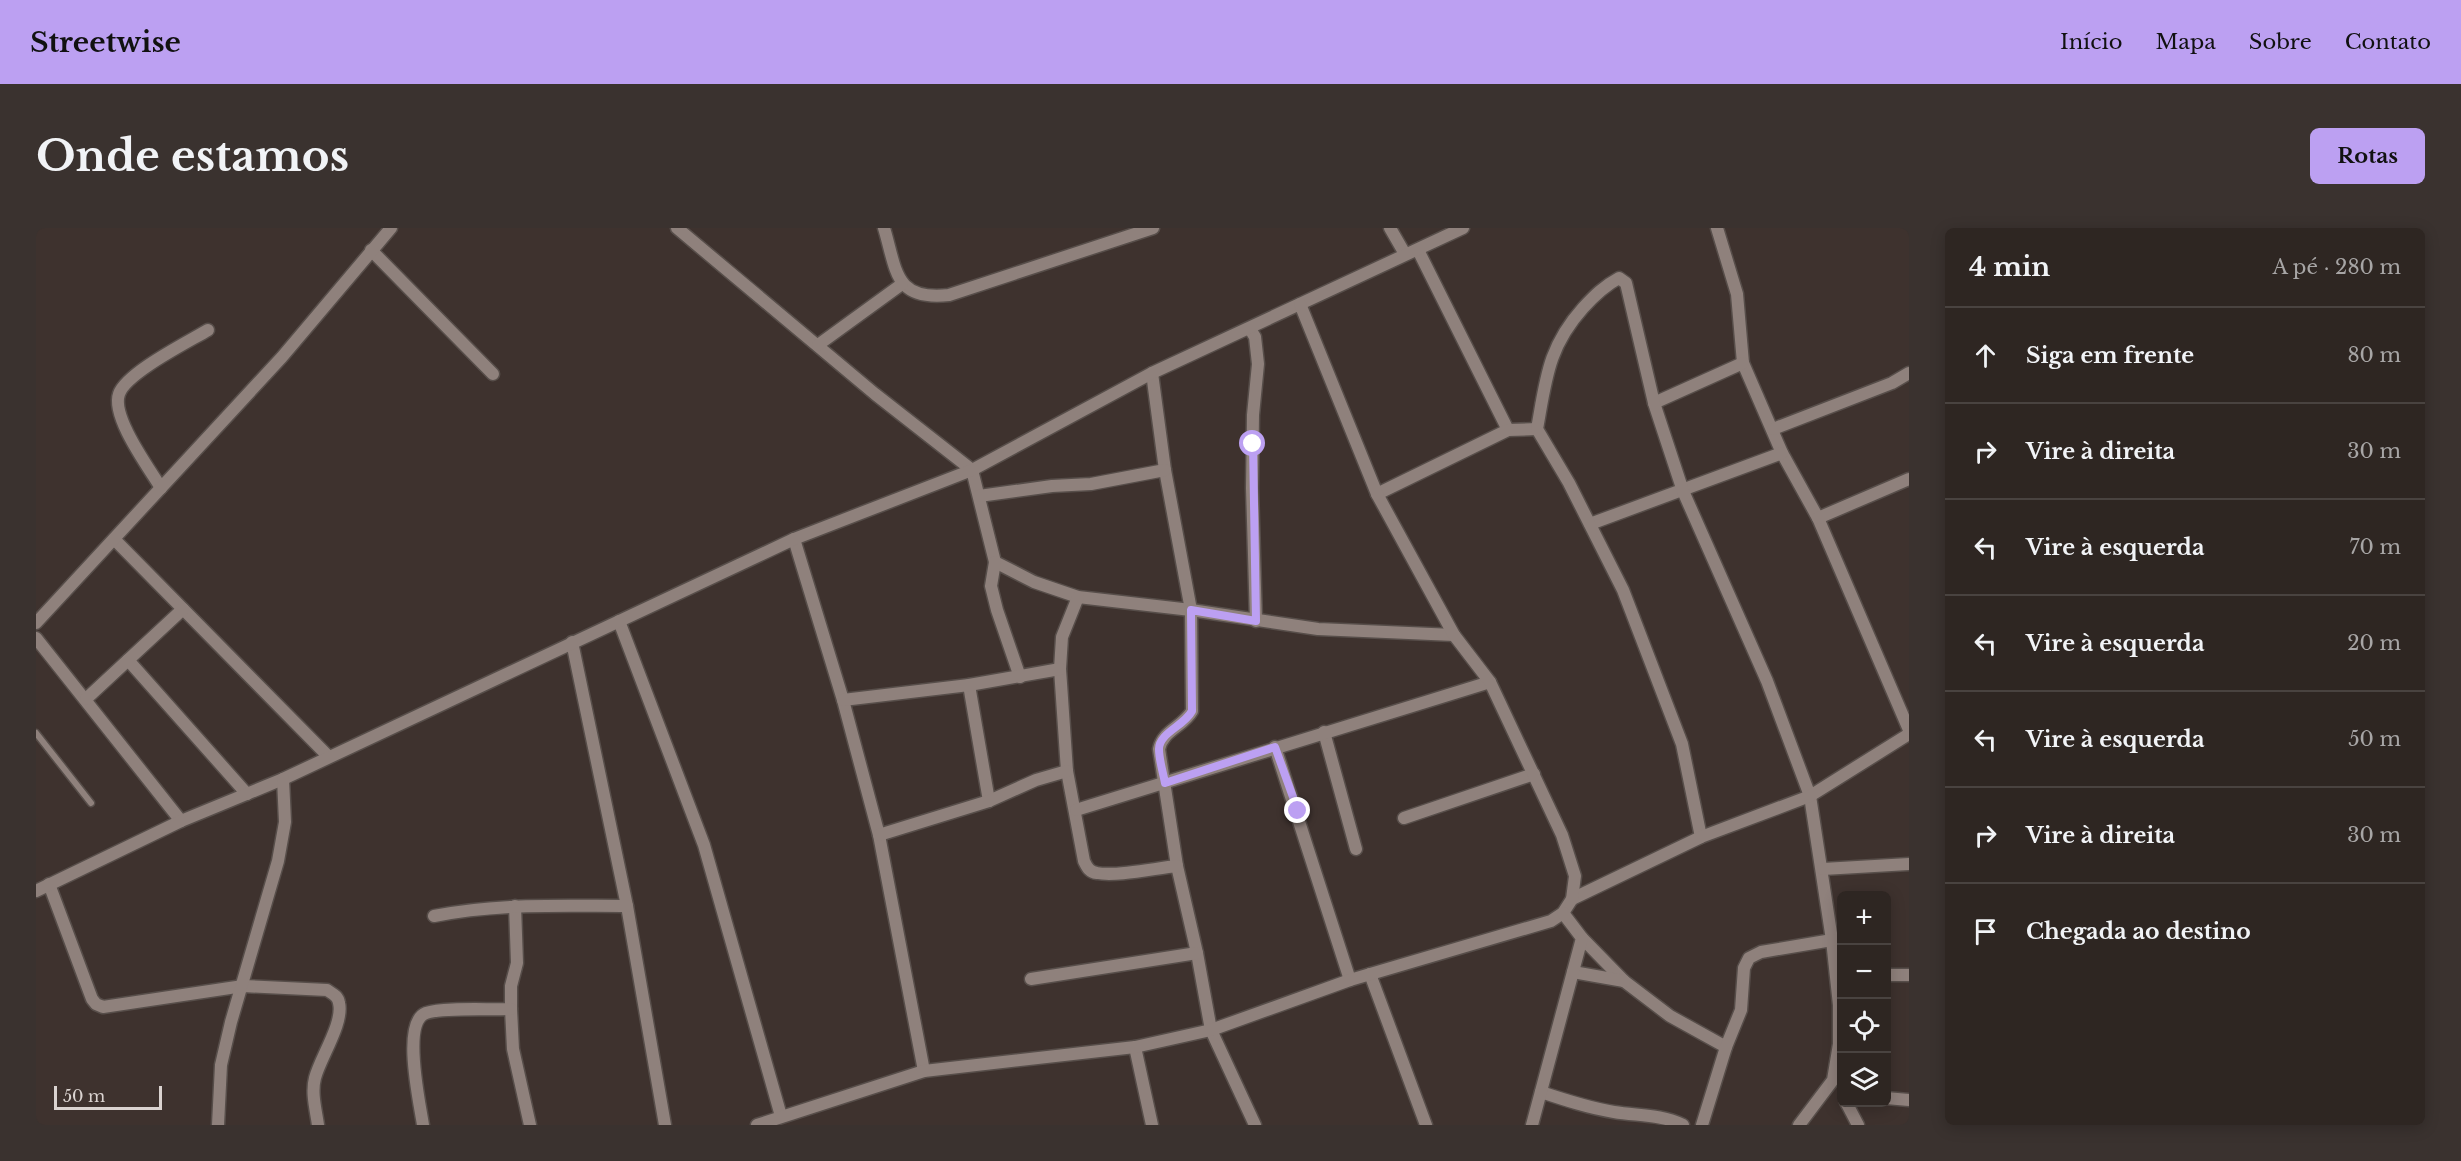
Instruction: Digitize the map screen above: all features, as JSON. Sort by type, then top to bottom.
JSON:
[{"type":"street","points":[[36,623],[282,357],[391,228]]},
{"type":"street","points":[[677,228],[972,470],[995,562],[992,586],[997,610],[1020,677]]},
{"type":"street","points":[[884,228],[902,285],[928,297],[949,295],[1153,228]]},
{"type":"street","points":[[1390,228],[1405,254]]},
{"type":"street","points":[[36,891],[181,821],[283,779],[794,540],[972,470],[1152,373],[1463,228]]},
{"type":"street","points":[[1572,899],[1701,837],[1810,796],[1909,732],[1818,518],[1782,453],[1743,363],[1737,294],[1717,228]]},
{"type":"street","points":[[371,250],[492,374]]},
{"type":"street","points":[[1418,250],[1508,430]]},
{"type":"street","points":[[1701,837],[1682,744],[1623,590],[1569,483],[1537,429],[1548,366],[1554,349],[1567,326],[1581,310],[1606,285],[1619,278],[1626,283],[1654,403],[1683,490],[1767,681],[1810,796],[1837,968]]},
{"type":"street","points":[[818,345],[902,285]]},
{"type":"street","points":[[757,1125],[924,1071],[1135,1047],[1211,1030],[1350,980],[1551,921],[1563,913],[1572,899],[1575,876],[1562,836],[1490,682],[1454,635],[1377,494],[1300,304]]},
{"type":"street","points":[[1250,329],[1255,337],[1258,364],[1253,415],[1252,488],[1256,621]]},
{"type":"street","points":[[161,488],[124,425],[119,409],[118,394],[125,384],[140,371],[208,330]]},
{"type":"street","points":[[1654,403],[1743,363]]},
{"type":"street","points":[[1152,373],[1165,470],[1191,610],[1192,711],[1187,721],[1167,733],[1159,749],[1177,866],[1197,953],[1211,1030],[1255,1125]]},
{"type":"street","points":[[1773,429],[1892,383],[1909,373]]},
{"type":"street","points":[[1377,494],[1508,430],[1537,429]]},
{"type":"street","points":[[1590,524],[1782,453]]},
{"type":"street","points":[[980,496],[1052,486],[1100,483],[1165,470]]},
{"type":"street","points":[[1818,518],[1909,479]]},
{"type":"street","points":[[114,539],[328,756]]},
{"type":"street","points":[[794,540],[843,700],[879,835],[924,1071]]},
{"type":"street","points":[[995,562],[1034,582],[1078,597],[1191,610],[1318,629],[1454,635]]},
{"type":"street","points":[[1078,597],[1062,637],[1060,669],[1067,771],[1084,861],[1088,869],[1097,873],[1141,871],[1177,866]]},
{"type":"street","points":[[86,699],[183,609]]},
{"type":"street","points":[[619,621],[704,845],[781,1116]]},
{"type":"street","points":[[36,638],[181,821]]},
{"type":"street","points":[[572,642],[627,906],[665,1125]]},
{"type":"street","points":[[128,660],[247,794]]},
{"type":"street","points":[[843,700],[969,685],[1060,669]]},
{"type":"street","points":[[1076,810],[1490,682]]},
{"type":"street","points":[[969,685],[989,801]]},
{"type":"street","points":[[1324,732],[1356,849]]},
{"type":"street","points":[[1275,747],[1298,811],[1350,980]]},
{"type":"street","points":[[879,835],[989,801],[1036,780],[1067,771]]},
{"type":"street","points":[[1404,818],[1534,774]]},
{"type":"street","points":[[218,1125],[221,1065],[231,1022],[278,861],[285,822],[283,779]]},
{"type":"street","points":[[1823,869],[1909,864]]},
{"type":"street","points":[[50,884],[96,1004],[103,1007],[243,986],[327,990],[336,996],[340,1005],[336,1026],[314,1080],[318,1125]]},
{"type":"street","points":[[434,916],[464,910],[515,906],[627,906]]},
{"type":"street","points":[[515,906],[517,963],[511,986],[513,1049],[530,1125]]},
{"type":"street","points":[[1563,913],[1581,938],[1624,981],[1670,1016],[1726,1047]]},
{"type":"street","points":[[1532,1125],[1581,938]]},
{"type":"street","points":[[1702,1125],[1726,1047],[1741,1010],[1744,968],[1749,958],[1761,952],[1832,940]]},
{"type":"street","points":[[1031,979],[1197,953]]},
{"type":"street","points":[[1573,972],[1624,981]]},
{"type":"street","points":[[1370,974],[1426,1125]]},
{"type":"street","points":[[1891,975],[1909,975]]},
{"type":"street","points":[[1799,1125],[1833,1080],[1839,1044],[1839,999]]},
{"type":"street","points":[[423,1125],[413,1064],[417,1022],[424,1014],[438,1012],[511,1009]]},
{"type":"street","points":[[1135,1047],[1152,1125]]},
{"type":"street","points":[[1833,1080],[1837,1087]]},
{"type":"street","points":[[1541,1092],[1589,1108],[1616,1113],[1657,1116],[1683,1125]]},
{"type":"street","points":[[1891,1098],[1909,1100]]},
{"type":"street","points":[[1848,1107],[1858,1125]]},
{"type":"lane","points":[[36,733],[91,803]]},
{"type":"route","points":[[1253,444],[1256,621],[1191,610],[1192,711],[1187,721],[1167,733],[1159,749],[1165,783],[1275,747],[1298,811]]}]
